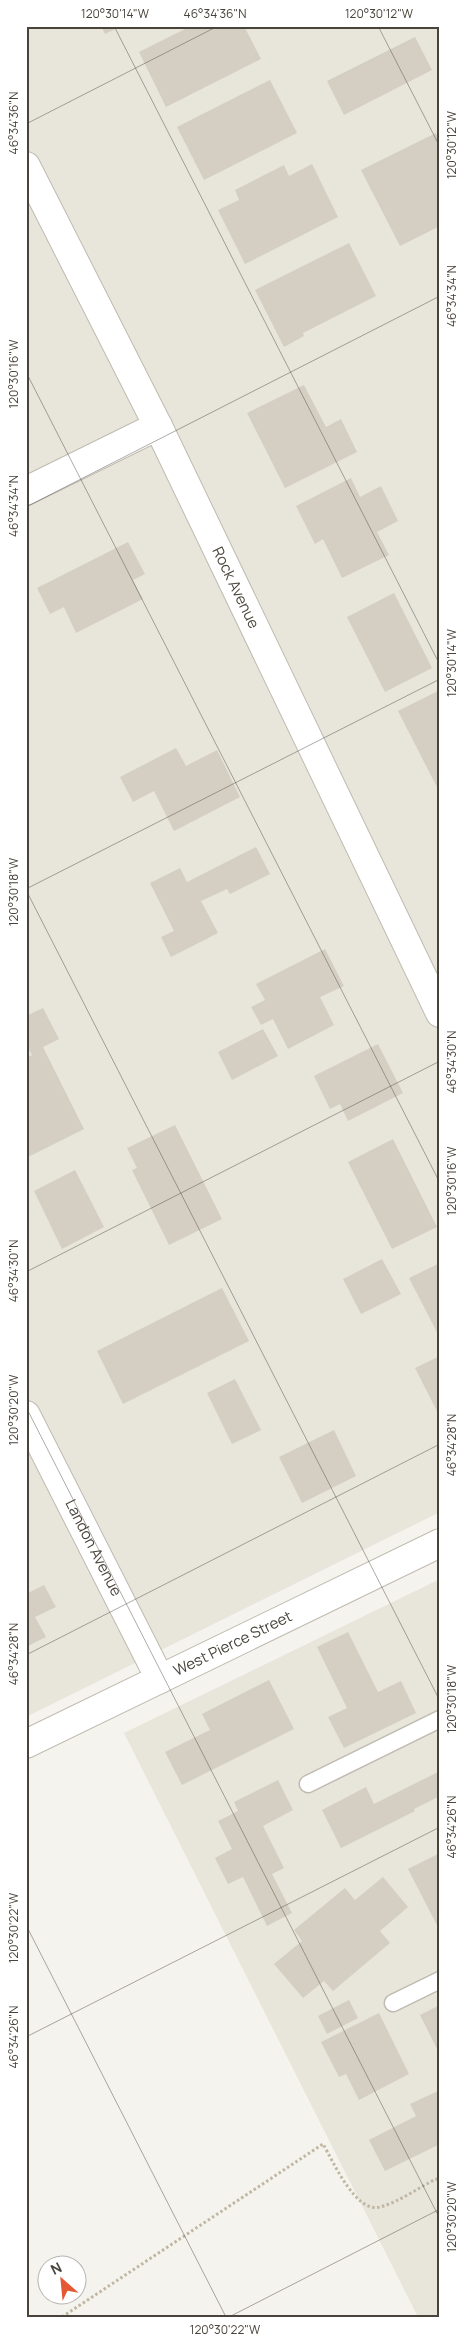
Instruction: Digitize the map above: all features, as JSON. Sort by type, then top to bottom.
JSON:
[{"type":"street","name":"Rock Avenue","points":[[26,166],[158,426],[440,1013]]},
{"type":"street","points":[[26,491],[158,426]]},
{"type":"street","name":"Landon Avenue","points":[[26,1415],[160,1679]]},
{"type":"street","name":"West Pierce Street","points":[[26,1744],[440,1543]]},
{"type":"lane","points":[[308,1784],[440,1719]]},
{"type":"lane","points":[[392,2003],[440,1980]]},
{"type":"path","points":[[62,2317],[324,2144],[352,2194],[368,2206],[378,2208],[436,2179],[440,2182]]},
{"type":"shaded area","points":[[26,26],[440,26],[440,1512],[26,1717]]},
{"type":"shaded area","points":[[440,1579],[440,2317],[418,2317],[124,1733]]},
{"type":"building","points":[[101,26],[122,26],[105,34]]},
{"type":"building","points":[[191,26],[244,26],[261,59],[166,107],[139,52]]},
{"type":"building","points":[[415,37],[432,70],[344,115],[327,81]]},
{"type":"building","points":[[270,80],[297,133],[204,180],[177,127]]},
{"type":"building","points":[[436,133],[440,141],[440,226],[400,246],[361,170]]},
{"type":"building","points":[[312,164],[338,217],[245,264],[218,210],[239,200],[235,190],[284,165],[289,176]]},
{"type":"building","points":[[349,243],[376,296],[303,333],[304,336],[284,347],[255,290]]},
{"type":"building","points":[[304,385],[326,427],[341,419],[357,452],[285,488],[247,413]]},
{"type":"building","points":[[351,478],[360,497],[381,486],[398,521],[377,532],[389,555],[342,578],[323,539],[315,544],[296,506]]},
{"type":"building","points":[[128,542],[145,574],[133,580],[143,599],[76,633],[64,607],[50,614],[37,588]]},
{"type":"building","points":[[394,593],[432,668],[385,692],[347,617]]},
{"type":"building","points":[[440,690],[440,793],[398,711]]},
{"type":"building","points":[[176,748],[186,766],[217,750],[240,797],[174,831],[154,791],[133,802],[120,777]]},
{"type":"building","points":[[256,847],[270,874],[230,894],[227,889],[201,901],[218,933],[171,957],[161,937],[174,931],[150,883],[180,868],[187,882]]},
{"type":"building","points":[[325,949],[344,986],[320,997],[334,1025],[288,1049],[273,1019],[261,1025],[251,1007],[265,1000],[256,984]]},
{"type":"building","points":[[43,1008],[59,1039],[43,1047],[84,1129],[26,1158],[26,1058],[32,1055],[26,1044],[26,1016]]},
{"type":"building","points":[[263,1029],[278,1056],[232,1080],[218,1052]]},
{"type":"building","points":[[378,1044],[403,1093],[348,1121],[340,1104],[330,1109],[314,1076]]},
{"type":"building","points":[[175,1125],[222,1219],[169,1245],[132,1170],[137,1168],[127,1148]]},
{"type":"building","points":[[393,1139],[437,1227],[392,1249],[348,1162]]},
{"type":"building","points":[[75,1170],[104,1227],[62,1249],[34,1191]]},
{"type":"building","points":[[382,1259],[401,1294],[361,1314],[343,1279]]},
{"type":"building","points":[[440,1263],[440,1338],[409,1278]]},
{"type":"building","points":[[222,1288],[249,1341],[123,1404],[97,1351]]},
{"type":"building","points":[[440,1356],[440,1417],[415,1368]]},
{"type":"building","points":[[235,1379],[261,1430],[232,1444],[207,1393]]},
{"type":"building","points":[[334,1430],[356,1476],[302,1503],[279,1457]]},
{"type":"building","points":[[44,1585],[56,1607],[35,1617],[46,1637],[26,1647],[26,1594]]},
{"type":"building","points":[[348,1632],[378,1692],[401,1681],[416,1713],[344,1748],[328,1717],[347,1708],[317,1647]]},
{"type":"building","points":[[269,1680],[294,1729],[182,1785],[165,1752],[210,1730],[202,1714]]},
{"type":"building","points":[[440,1771],[440,1796],[414,1809],[415,1811],[341,1848],[322,1810],[366,1787],[374,1804]]},
{"type":"building","points":[[278,1780],[293,1810],[263,1826],[284,1868],[272,1874],[292,1913],[267,1926],[243,1877],[228,1884],[215,1858],[232,1849],[218,1821],[238,1811],[234,1802]]},
{"type":"building","points":[[440,1853],[440,1931],[408,1869]]},
{"type":"building","points":[[383,1877],[408,1907],[380,1931],[390,1943],[333,1991],[324,1981],[303,1998],[274,1964],[302,1941],[294,1930],[345,1888],[355,1900]]},
{"type":"building","points":[[349,2000],[358,2018],[327,2034],[318,2016]]},
{"type":"building","points":[[440,2005],[440,2055],[420,2015]]},
{"type":"building","points":[[379,2013],[409,2074],[359,2100],[346,2074],[339,2077],[321,2042]]},
{"type":"building","points":[[440,2090],[440,2144],[385,2171],[369,2140],[416,2116],[410,2104]]}]
